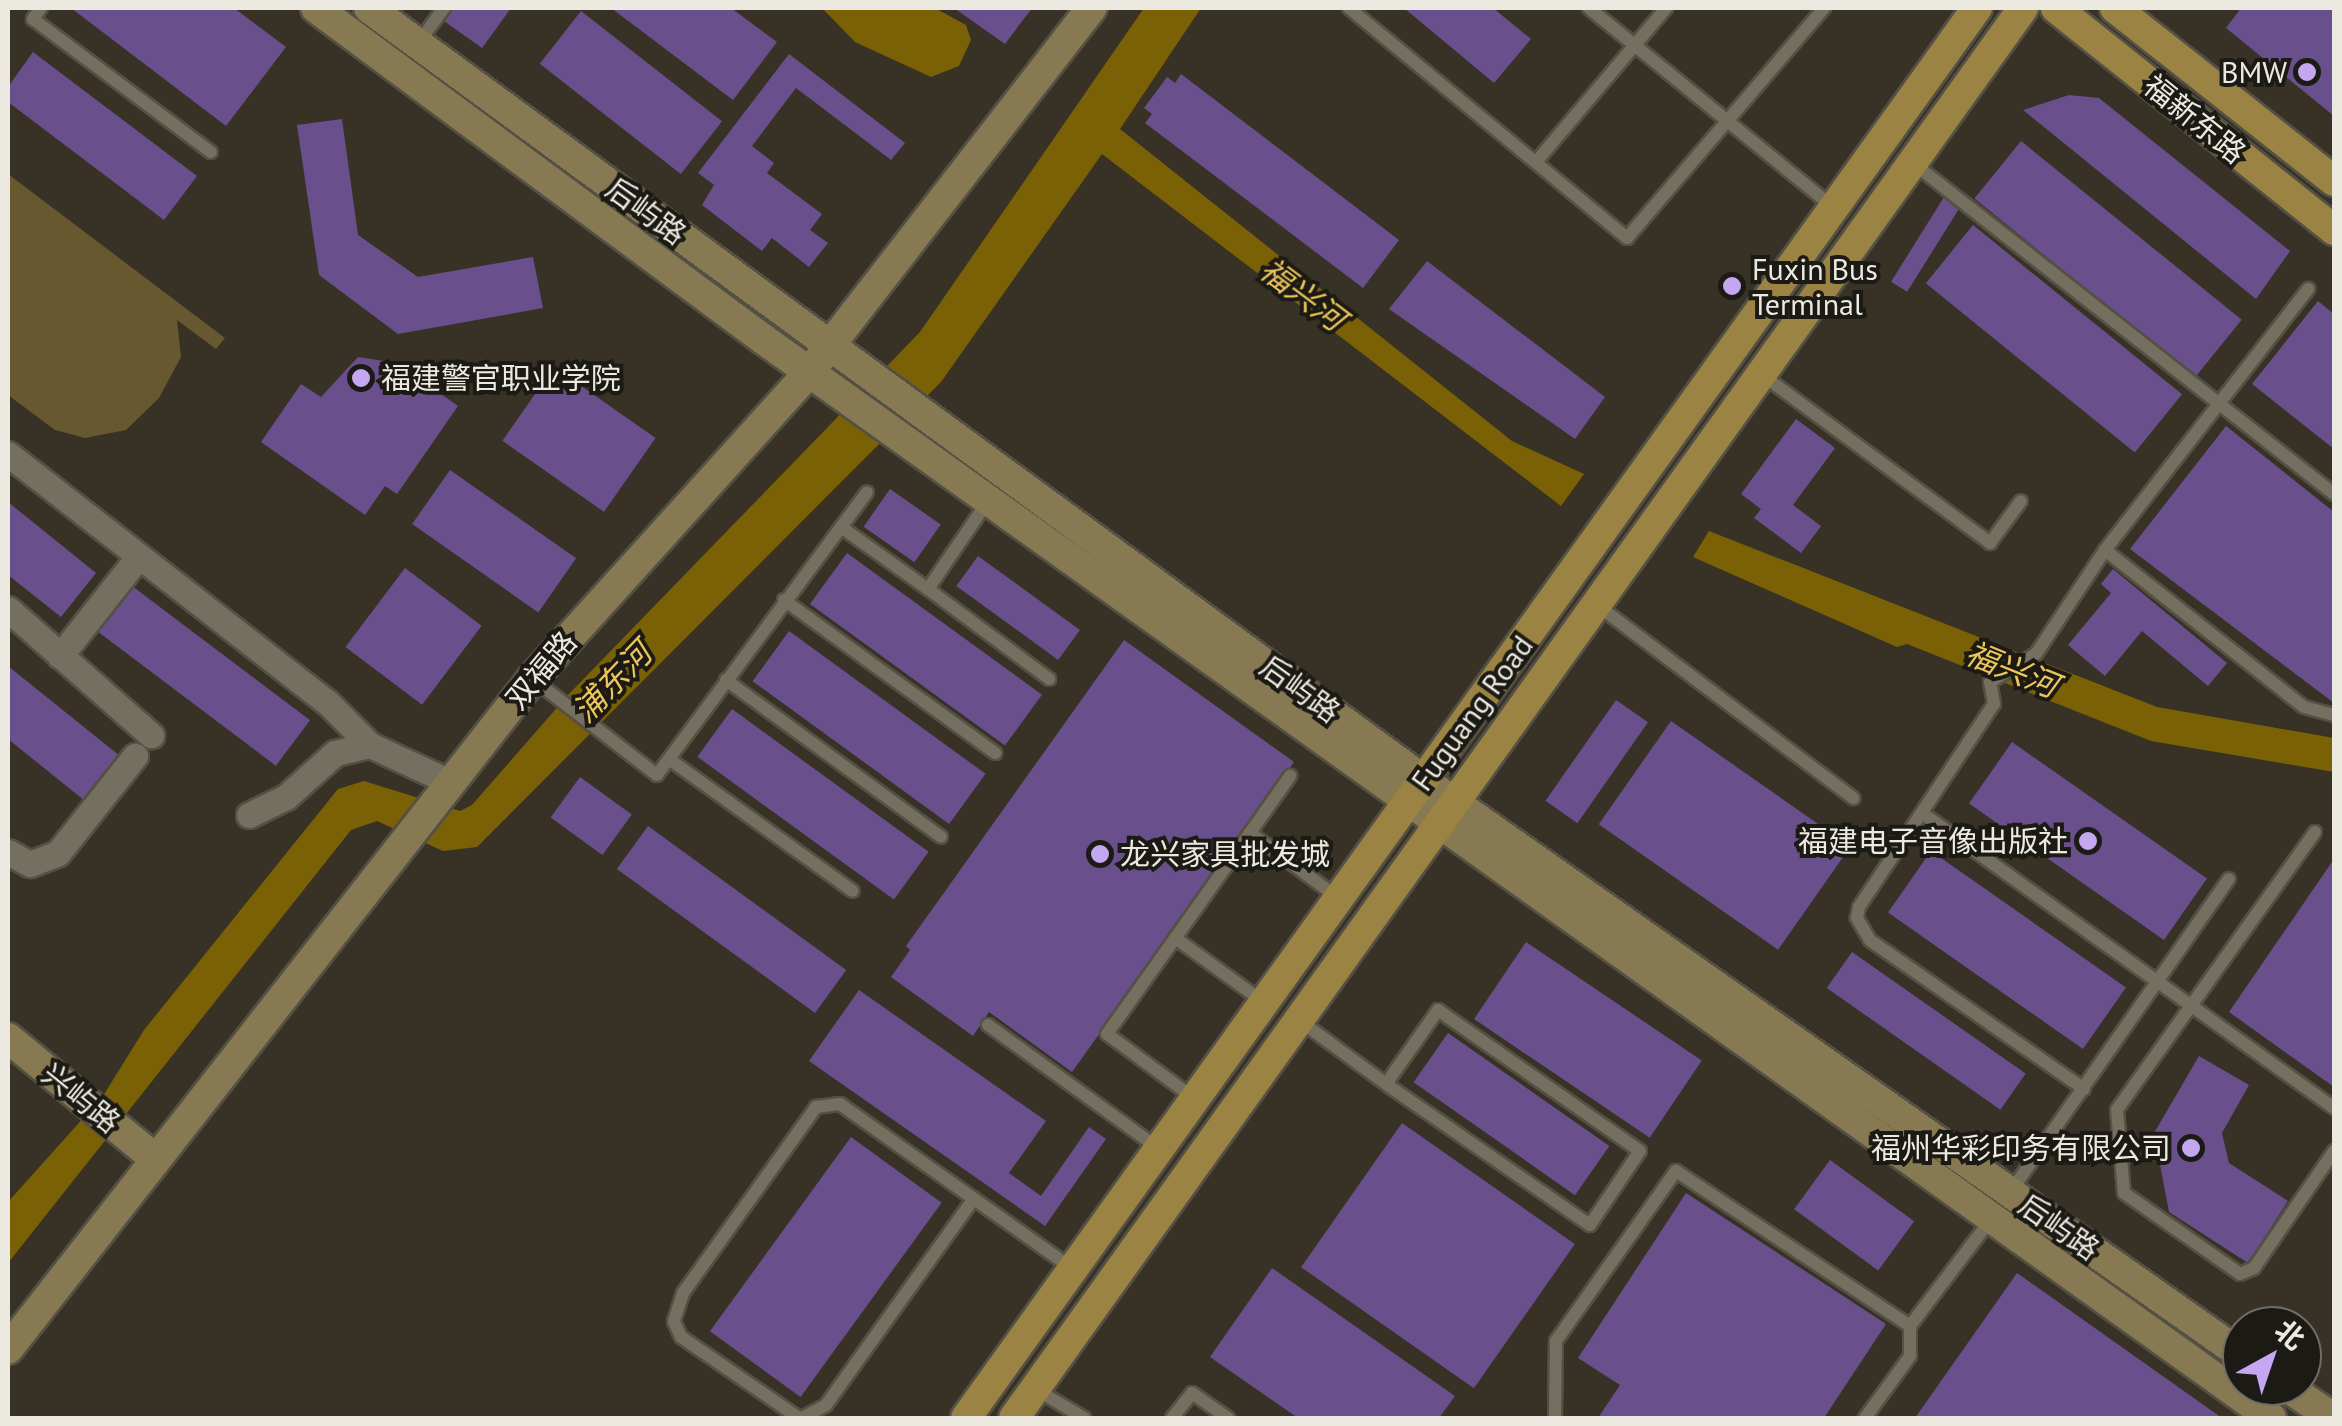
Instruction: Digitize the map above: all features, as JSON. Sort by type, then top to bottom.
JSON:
[{"type":"main road","name":"后屿路","points":[[316,8],[810,371],[860,387]]},
{"type":"main road","name":"后屿路","points":[[369,8],[830,347],[860,387]]},
{"type":"main road","name":"双福路","points":[[8,1348],[154,1158],[411,840],[532,679],[810,371],[1092,8]]},
{"type":"main road","name":"Fuguang Road","points":[[966,1418],[1977,8]]},
{"type":"main road","name":"Fuguang Road","points":[[1014,1418],[2024,8]]},
{"type":"main road","name":"福新东路","points":[[2056,8],[2334,230]]},
{"type":"main road","name":"福新东路","points":[[2115,8],[2334,181]]},
{"type":"main road","points":[[860,387],[918,430]]},
{"type":"main road","name":"后屿路","points":[[918,430],[990,499],[1417,790]]},
{"type":"main road","name":"后屿路","points":[[918,430],[1417,790],[1992,1218],[2271,1418]]},
{"type":"main road","name":"后屿路","points":[[1448,814],[2010,1193],[2222,1341]]},
{"type":"main road","name":"兴屿路","points":[[8,1038],[154,1158]]},
{"type":"street","points":[[8,454],[327,702],[370,745],[447,789]]},
{"type":"street","points":[[60,656],[139,556]]},
{"type":"street","points":[[8,610],[151,735]]},
{"type":"street","points":[[249,815],[286,797],[336,753],[370,745]]},
{"type":"street","points":[[8,852],[30,864],[58,853],[135,756]]},
{"type":"lane","points":[[41,8],[34,19],[211,152]]},
{"type":"lane","points":[[418,44],[444,8]]},
{"type":"lane","points":[[1349,8],[1627,238],[1824,8]]},
{"type":"lane","points":[[1589,8],[1832,206]]},
{"type":"lane","points":[[1536,162],[1666,8]]},
{"type":"lane","points":[[1914,163],[2334,494]]},
{"type":"lane","points":[[2084,1089],[1861,929],[1859,907],[1994,704],[1990,682],[2036,654],[2106,550],[2308,288]]},
{"type":"lane","points":[[1761,374],[1990,543],[2021,502]]},
{"type":"lane","points":[[532,679],[658,775],[867,492]]},
{"type":"lane","points":[[928,589],[990,499]]},
{"type":"lane","points":[[841,527],[1049,679]]},
{"type":"lane","points":[[2106,550],[2304,708],[2334,714]]},
{"type":"lane","points":[[784,600],[995,753]]},
{"type":"lane","points":[[1597,605],[1853,798]]},
{"type":"lane","points":[[726,680],[941,837]]},
{"type":"lane","points":[[670,759],[853,891]]},
{"type":"lane","points":[[1196,1099],[1107,1034],[1290,776]]},
{"type":"lane","points":[[1922,814],[2334,1108]]},
{"type":"lane","points":[[2315,832],[2117,1110],[2124,1192],[2246,1274],[2334,1150]]},
{"type":"lane","points":[[1250,833],[1339,899]]},
{"type":"lane","points":[[1864,1418],[1910,1356],[1910,1326],[2160,984],[2229,878]]},
{"type":"lane","points":[[1175,938],[1264,1003]]},
{"type":"lane","points":[[1300,1021],[1386,1084],[1590,1226],[1640,1151],[1438,1010],[1386,1084]]},
{"type":"lane","points":[[988,1025],[1160,1150]]},
{"type":"lane","points":[[974,1198],[826,1405],[801,1418],[681,1337],[674,1321],[683,1293],[811,1112],[840,1104],[974,1198],[1072,1269]]},
{"type":"lane","points":[[1554,1418],[1556,1340],[1676,1171],[1910,1326]]},
{"type":"lane","points":[[1035,1388],[1084,1418]]},
{"type":"lane","points":[[1172,1418],[1192,1393],[1228,1418]]},
{"type":"shaded area","points":[[8,174],[225,338],[216,349],[177,320],[181,357],[159,398],[126,430],[85,438],[55,430],[8,395]]},
{"type":"water","points":[[822,8],[935,8],[966,25],[971,40],[959,66],[931,77],[855,42]]},
{"type":"water","points":[[1144,8],[1201,8],[1120,129],[1512,441],[1584,474],[1561,506],[1102,154],[941,382],[477,847],[443,851],[377,821],[351,830],[8,1263],[8,1202],[103,1096],[144,1030],[338,789],[364,781],[460,811],[472,805],[569,694],[920,332]]},
{"type":"water","name":"福兴河","points":[[1709,531],[2157,707],[2334,738],[2334,772],[2151,741],[1907,644],[1897,647],[1693,557]]},
{"type":"building","points":[[71,8],[234,8],[286,47],[226,126]]},
{"type":"building","points":[[454,8],[511,8],[482,48],[444,21]]},
{"type":"building","points":[[611,8],[731,8],[777,42],[733,100]]},
{"type":"building","points":[[954,8],[1032,8],[1005,44]]},
{"type":"building","points":[[1404,8],[1493,8],[1531,39],[1494,83]]},
{"type":"building","name":"BMW","points":[[2241,8],[2334,8],[2334,116],[2226,28]]},
{"type":"building","points":[[581,11],[722,121],[681,174],[540,64]]},
{"type":"building","points":[[33,52],[197,176],[164,220],[8,102],[8,87]]},
{"type":"building","points":[[789,54],[905,143],[891,160],[796,88],[752,146],[774,163],[767,173],[822,214],[810,230],[828,243],[809,267],[772,238],[762,251],[702,205],[714,185],[698,173]]},
{"type":"building","points":[[1181,74],[1399,240],[1363,288],[1145,123],[1152,114],[1144,108],[1167,77],[1175,83]]},
{"type":"building","points":[[2069,95],[2099,98],[2290,251],[2256,299],[2023,110]]},
{"type":"building","points":[[342,119],[358,235],[418,277],[533,257],[543,308],[398,334],[319,275],[297,125]]},
{"type":"building","points":[[2021,141],[2242,320],[2195,377],[1974,199]]},
{"type":"building","points":[[1944,197],[1960,207],[1907,292],[1891,282]]},
{"type":"building","points":[[1973,225],[2182,394],[2135,453],[1926,283]]},
{"type":"building","points":[[1427,261],[1605,397],[1575,439],[1389,309]]},
{"type":"building","points":[[2318,301],[2334,314],[2334,449],[2252,384]]},
{"type":"building","points":[[358,357],[397,363],[458,406],[397,494],[385,486],[365,515],[261,442],[301,384],[321,397]]},
{"type":"building","points":[[554,367],[656,438],[604,512],[502,441]]},
{"type":"building","points":[[1796,419],[1835,448],[1793,505],[1821,526],[1801,553],[1754,518],[1761,509],[1741,494]]},
{"type":"building","points":[[2226,426],[2334,512],[2334,703],[2130,549]]},
{"type":"building","points":[[450,470],[576,558],[538,612],[412,524]]},
{"type":"building","points":[[890,489],[941,525],[914,562],[864,527]]},
{"type":"building","points":[[8,502],[96,573],[61,617],[8,575]]},
{"type":"building","points":[[847,553],[1042,695],[1005,746],[810,604]]},
{"type":"building","points":[[978,556],[1080,630],[1058,660],[956,586]]},
{"type":"building","points":[[405,568],[482,626],[422,705],[345,647]]},
{"type":"building","points":[[2113,569],[2227,663],[2208,686],[2142,631],[2105,676],[2068,645],[2111,593],[2101,584]]},
{"type":"building","points":[[132,586],[310,720],[276,766],[98,632]]},
{"type":"building","points":[[789,631],[986,774],[949,824],[753,681]]},
{"type":"building","name":"龙兴家具批发城","points":[[1124,640],[1294,762],[1072,1072],[989,1012],[973,1036],[891,977],[910,950],[906,946]]},
{"type":"building","points":[[8,666],[125,760],[90,805],[8,739]]},
{"type":"building","points":[[1616,700],[1648,722],[1577,823],[1545,801]]},
{"type":"building","points":[[732,709],[929,852],[894,900],[697,757]]},
{"type":"building","points":[[1671,721],[1850,847],[1778,950],[1599,824]]},
{"type":"building","name":"福建电子音像出版社","points":[[2012,742],[2207,879],[2164,940],[1969,803]]},
{"type":"building","points":[[580,777],[632,815],[602,855],[551,817]]},
{"type":"building","points":[[648,826],[846,970],[815,1013],[617,869]]},
{"type":"building","name":"福建电子音像出版社","points":[[1931,851],[2126,988],[2083,1049],[1888,912]]},
{"type":"building","points":[[2334,859],[2334,1087],[2229,1012]]},
{"type":"building","points":[[1526,942],[1702,1061],[1650,1138],[1474,1019]]},
{"type":"building","points":[[1852,952],[2026,1074],[2000,1110],[1827,988]]},
{"type":"building","points":[[859,990],[1046,1121],[1009,1173],[1041,1196],[1089,1127],[1106,1139],[1045,1226],[809,1061]]},
{"type":"building","points":[[1448,1033],[1609,1146],[1575,1195],[1414,1082]]},
{"type":"building","name":"福州华彩印务有限公司","points":[[2199,1056],[2249,1085],[2222,1133],[2229,1163],[2288,1201],[2248,1263],[2169,1212],[2154,1133]]},
{"type":"building","points":[[1402,1123],[1575,1244],[1474,1388],[1301,1267]]},
{"type":"building","points":[[851,1137],[942,1203],[801,1397],[710,1331]]},
{"type":"building","points":[[1830,1160],[1914,1221],[1878,1270],[1794,1209]]},
{"type":"building","points":[[1686,1193],[1886,1324],[1824,1418],[1598,1418],[1620,1385],[1578,1358]]},
{"type":"building","points":[[1272,1268],[1455,1396],[1439,1418],[1298,1418],[1210,1357]]},
{"type":"building","points":[[2017,1273],[2222,1418],[1915,1418]]},
{"type":"place","name":"BMW","points":[[2307,72]]},
{"type":"place","name":"Fuxin Bus Terminal","points":[[1732,286]]},
{"type":"place","name":"福建警官职业学院","points":[[361,378]]},
{"type":"place","name":"福建电子音像出版社","points":[[2088,841]]},
{"type":"place","name":"龙兴家具批发城","points":[[1100,854]]},
{"type":"place","name":"福州华彩印务有限公司","points":[[2191,1148]]},
{"type":"water label","name":"浦东河","points":[[612,682]]}]
